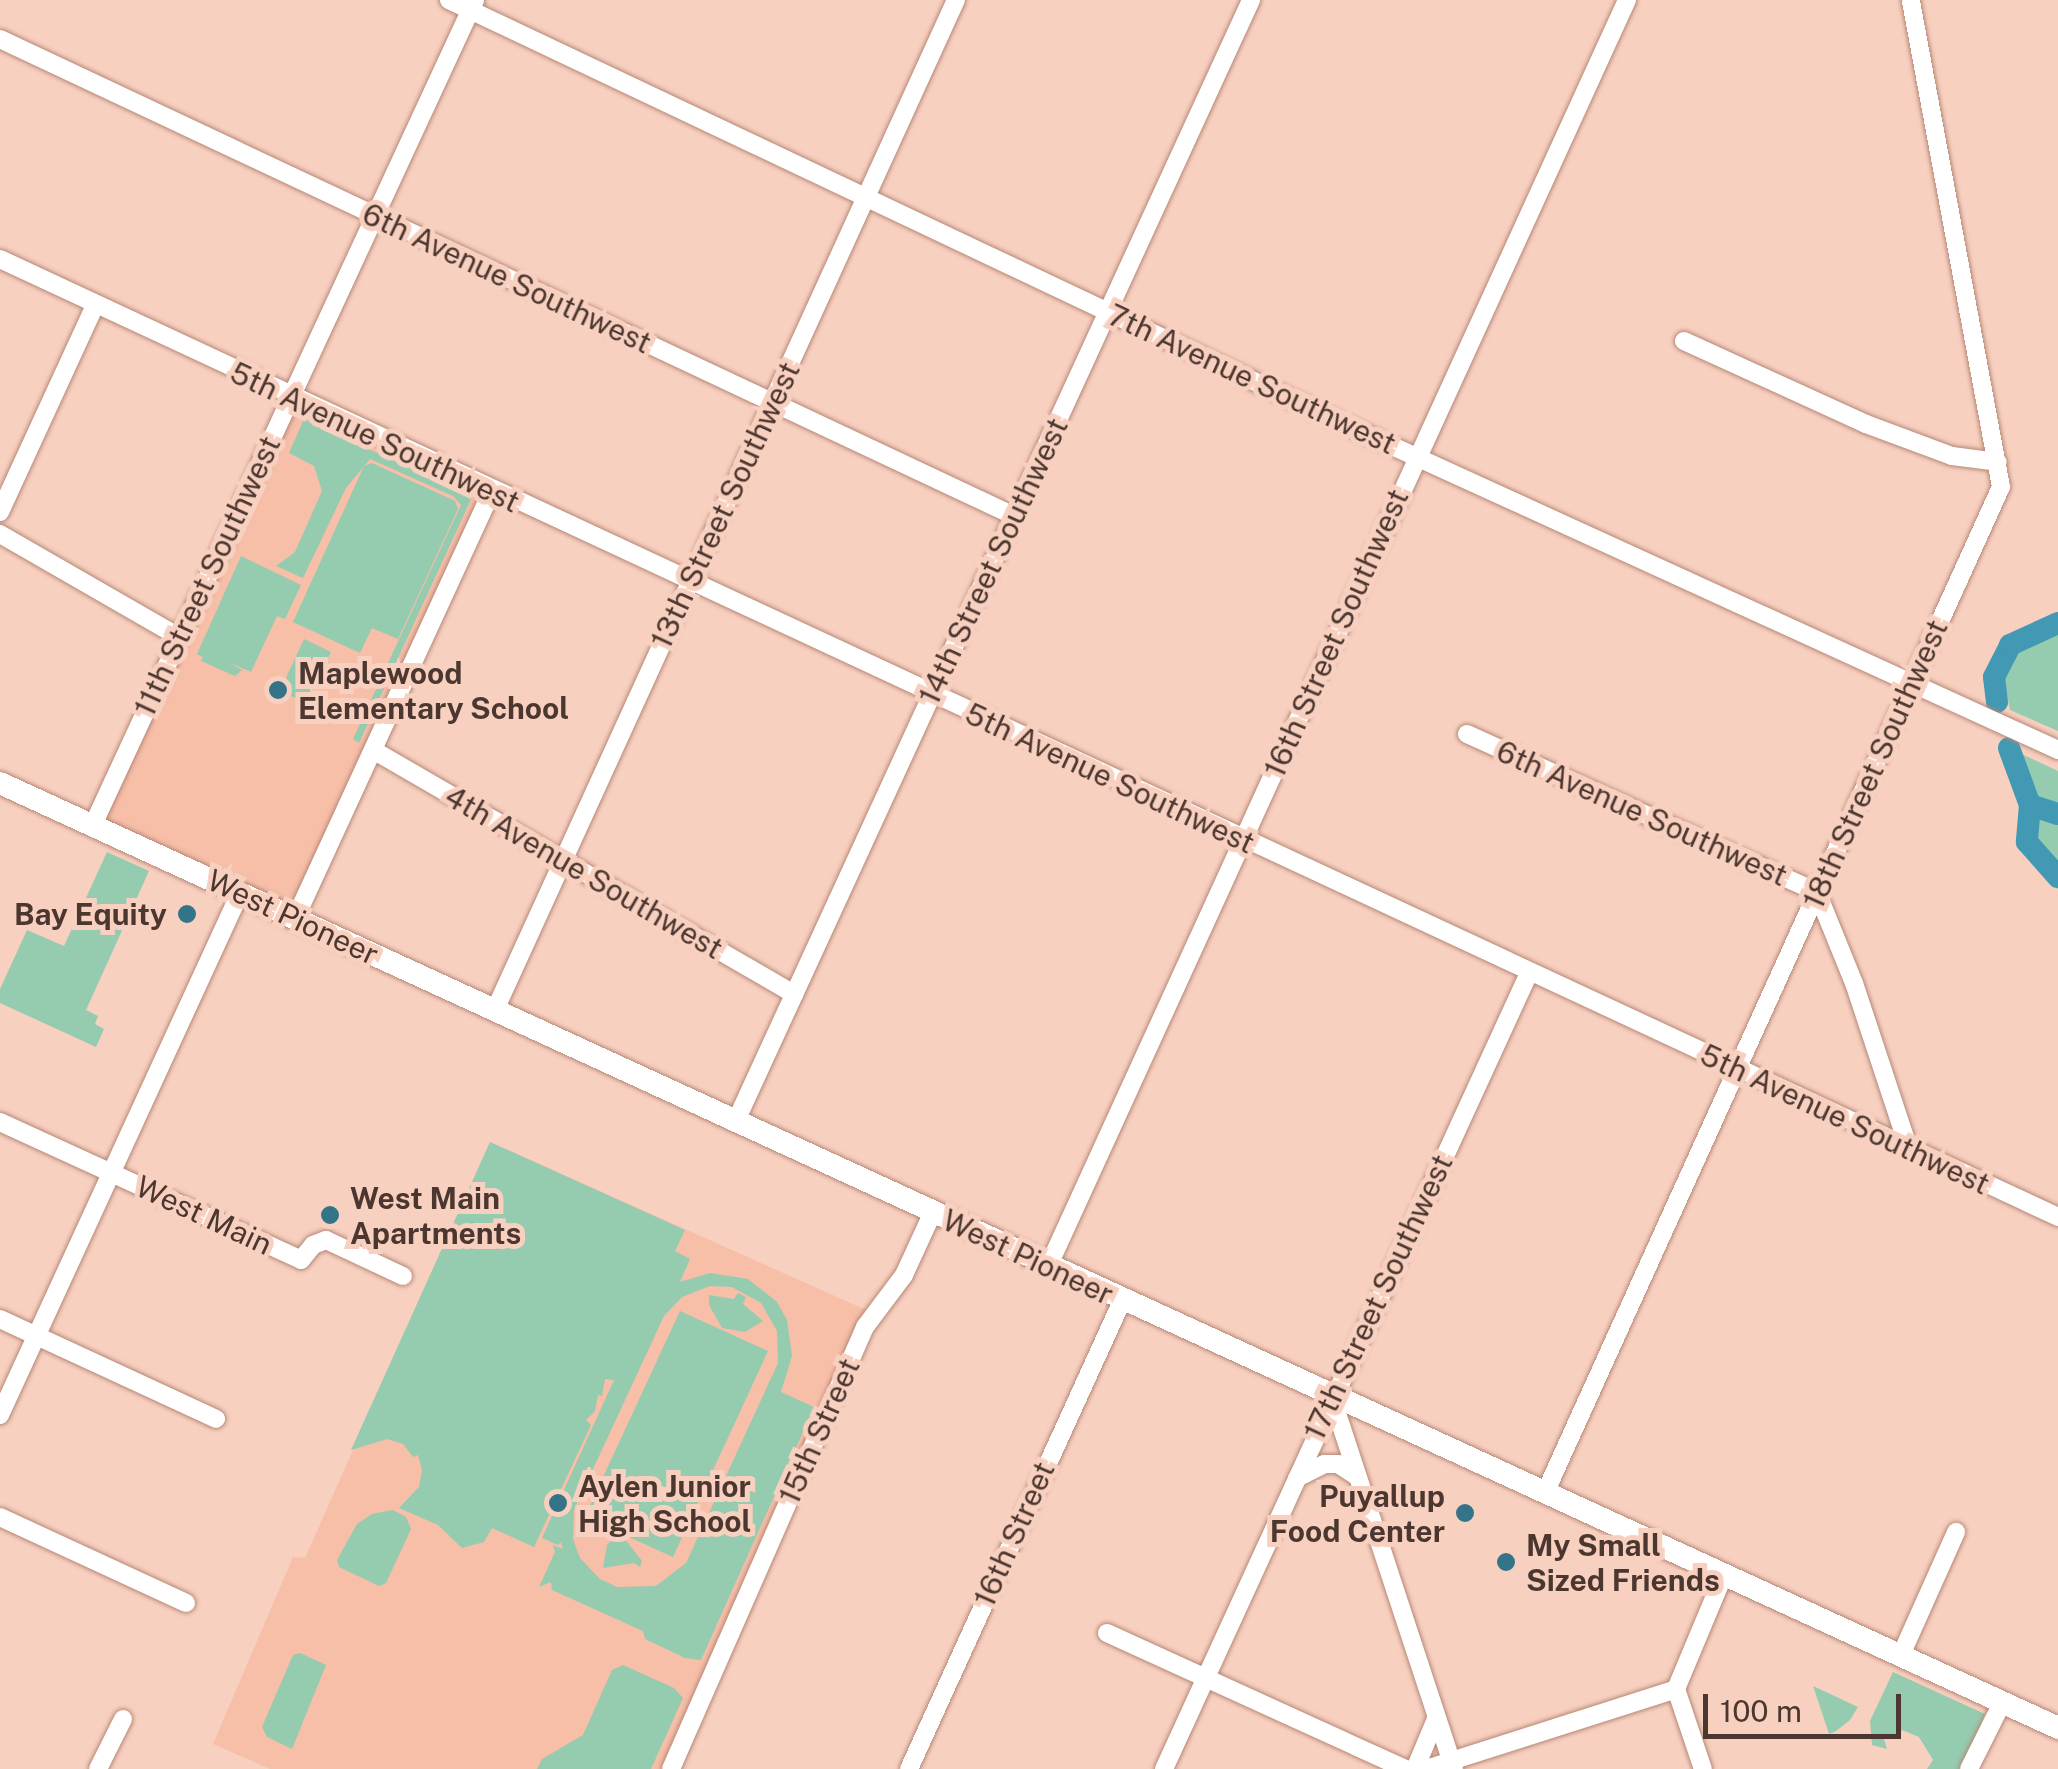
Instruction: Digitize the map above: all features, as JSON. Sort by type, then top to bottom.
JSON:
[{"type":"main road","name":"West Pioneer","points":[[0,783],[1332,1398],[2058,1728]]},
{"type":"street","name":"7th Avenue Southwest","points":[[449,0],[473,5],[864,196],[1416,456],[2058,750]]},
{"type":"street","name":"13th Street Southwest","points":[[495,1010],[956,0]]},
{"type":"street","name":"14th Street Southwest","points":[[735,1123],[1251,0]]},
{"type":"street","name":"16th Street Southwest","points":[[1048,1267],[1627,0]]},
{"type":"street","name":"18th Street Southwest","points":[[1545,1493],[2002,487],[1911,0]]},
{"type":"street","name":"11th Street Southwest","points":[[92,825],[473,5]]},
{"type":"street","name":"6th Avenue Southwest","points":[[0,38],[1014,516]]},
{"type":"street","name":"5th Avenue Southwest","points":[[0,260],[2058,1217]]},
{"type":"street","points":[[0,512],[95,305]]},
{"type":"street","points":[[1684,341],[1866,424],[1952,456],[1998,462]]},
{"type":"street","points":[[296,919],[492,490]]},
{"type":"street","points":[[0,534],[179,637]]},
{"type":"street","name":"6th Avenue Southwest","points":[[1466,734],[1817,892]]},
{"type":"street","name":"4th Avenue Southwest","points":[[373,750],[794,994]]},
{"type":"street","points":[[1817,892],[1854,984],[1909,1149]]},
{"type":"street","points":[[0,1414],[240,893]]},
{"type":"street","name":"17th Street Southwest","points":[[1164,1769],[1529,972]]},
{"type":"street","name":"West Main","points":[[0,1122],[301,1260],[313,1245],[326,1240],[403,1276]]},
{"type":"street","name":"15th Street","points":[[671,1769],[865,1327],[904,1275],[934,1212]]},
{"type":"street","name":"16th Street","points":[[909,1769],[1122,1300]]},
{"type":"street","points":[[0,1319],[216,1419]]},
{"type":"street","points":[[1332,1398],[1452,1766]]},
{"type":"street","points":[[1293,1481],[1324,1464],[1338,1464],[1354,1474]]},
{"type":"street","points":[[0,1517],[186,1603]]},
{"type":"street","points":[[1900,1655],[1956,1532]]},
{"type":"street","points":[[1703,1769],[1676,1689],[1724,1574]]},
{"type":"street","points":[[1107,1633],[1406,1769]]},
{"type":"street","points":[[1426,1769],[1452,1766],[1676,1689]]},
{"type":"street","points":[[1970,1769],[2002,1703]]},
{"type":"street","points":[[1415,1769],[1436,1719]]},
{"type":"street","points":[[98,1769],[123,1720]]},
{"type":"shaded area","name":"Maplewood Elementary School","points":[[290,397],[492,491],[295,919],[93,825]]},
{"type":"shaded area","name":"Aylen Junior High School","points":[[490,1142],[873,1313],[671,1769],[270,1769],[213,1744],[293,1557],[305,1558]]},
{"type":"green space","points":[[304,419],[472,497],[359,743],[353,739],[461,505],[453,496],[370,459],[346,488],[303,578],[276,566],[295,552],[322,491],[314,466],[289,453]]},
{"type":"green space","points":[[372,463],[455,501],[458,509],[398,639],[372,628],[360,653],[293,622],[364,466]]},
{"type":"green space","points":[[241,556],[301,585],[285,619],[277,616],[251,672],[230,663],[242,670],[235,676],[201,661],[203,657],[197,654]]},
{"type":"green space","points":[[2058,629],[2058,731],[2010,710],[2003,674],[2014,650]]},
{"type":"green space","points":[[304,639],[331,652],[307,703],[280,691]]},
{"type":"green space","points":[[2009,748],[2058,771],[2058,877],[2027,842],[2030,804]]},
{"type":"green space","points":[[107,852],[149,871],[86,1010],[98,1016],[95,1024],[104,1029],[96,1047],[0,1003],[0,989],[27,930],[64,946]]},
{"type":"green space","points":[[490,1142],[685,1230],[675,1251],[690,1259],[680,1282],[710,1273],[748,1279],[777,1302],[787,1320],[792,1356],[781,1392],[814,1407],[701,1660],[685,1658],[645,1639],[643,1631],[552,1590],[551,1582],[539,1587],[555,1552],[553,1545],[563,1549],[561,1542],[558,1545],[542,1538],[614,1380],[605,1379],[602,1396],[598,1395],[595,1411],[586,1420],[591,1425],[534,1547],[492,1528],[484,1542],[462,1548],[438,1525],[399,1508],[419,1487],[422,1470],[418,1455],[413,1457],[403,1444],[387,1439],[351,1450]],"holes":[[[710,1286],[732,1287],[761,1303],[777,1331],[778,1363],[686,1563],[656,1586],[617,1587],[600,1579],[580,1558],[573,1539],[574,1510],[664,1316],[682,1297]]]},
{"type":"green space","points":[[738,1293],[746,1297],[743,1304],[763,1321],[745,1332],[722,1328],[709,1305],[709,1295],[734,1299]]},
{"type":"green space","points":[[680,1311],[768,1351],[673,1557],[620,1533],[642,1561],[640,1567],[634,1563],[603,1568],[607,1545],[619,1532],[585,1516]]},
{"type":"green space","points":[[393,1510],[406,1517],[411,1529],[386,1583],[379,1586],[339,1567],[337,1560],[357,1524],[372,1514]]},
{"type":"green space","points":[[300,1653],[326,1665],[292,1749],[267,1737],[262,1727],[293,1655]]},
{"type":"green space","points":[[623,1665],[674,1688],[683,1698],[651,1769],[537,1769],[542,1759],[583,1735],[612,1670]]},
{"type":"green space","points":[[1893,1672],[1985,1714],[1963,1769],[1927,1769],[1933,1760],[1919,1737],[1902,1730],[1895,1738],[1883,1736],[1887,1749],[1872,1745],[1870,1721]]},
{"type":"green space","points":[[1813,1686],[1858,1707],[1850,1720],[1829,1734]]},
{"type":"waterway","points":[[1997,702],[1994,677],[2010,645],[2058,623]]},
{"type":"waterway","points":[[2009,748],[2030,805],[2027,842],[2058,877]]},
{"type":"waterway","points":[[2030,805],[2058,814]]},
{"type":"place","name":"Maplewood Elementary School","points":[[278,690]]},
{"type":"place","name":"Bay Equity","points":[[187,914]]},
{"type":"place","name":"West Main Apartments","points":[[330,1215]]},
{"type":"place","name":"Aylen Junior High School","points":[[558,1503]]},
{"type":"place","name":"Puyallup Food Center","points":[[1465,1513]]},
{"type":"place","name":"My Small Sized Friends","points":[[1506,1562]]}]
